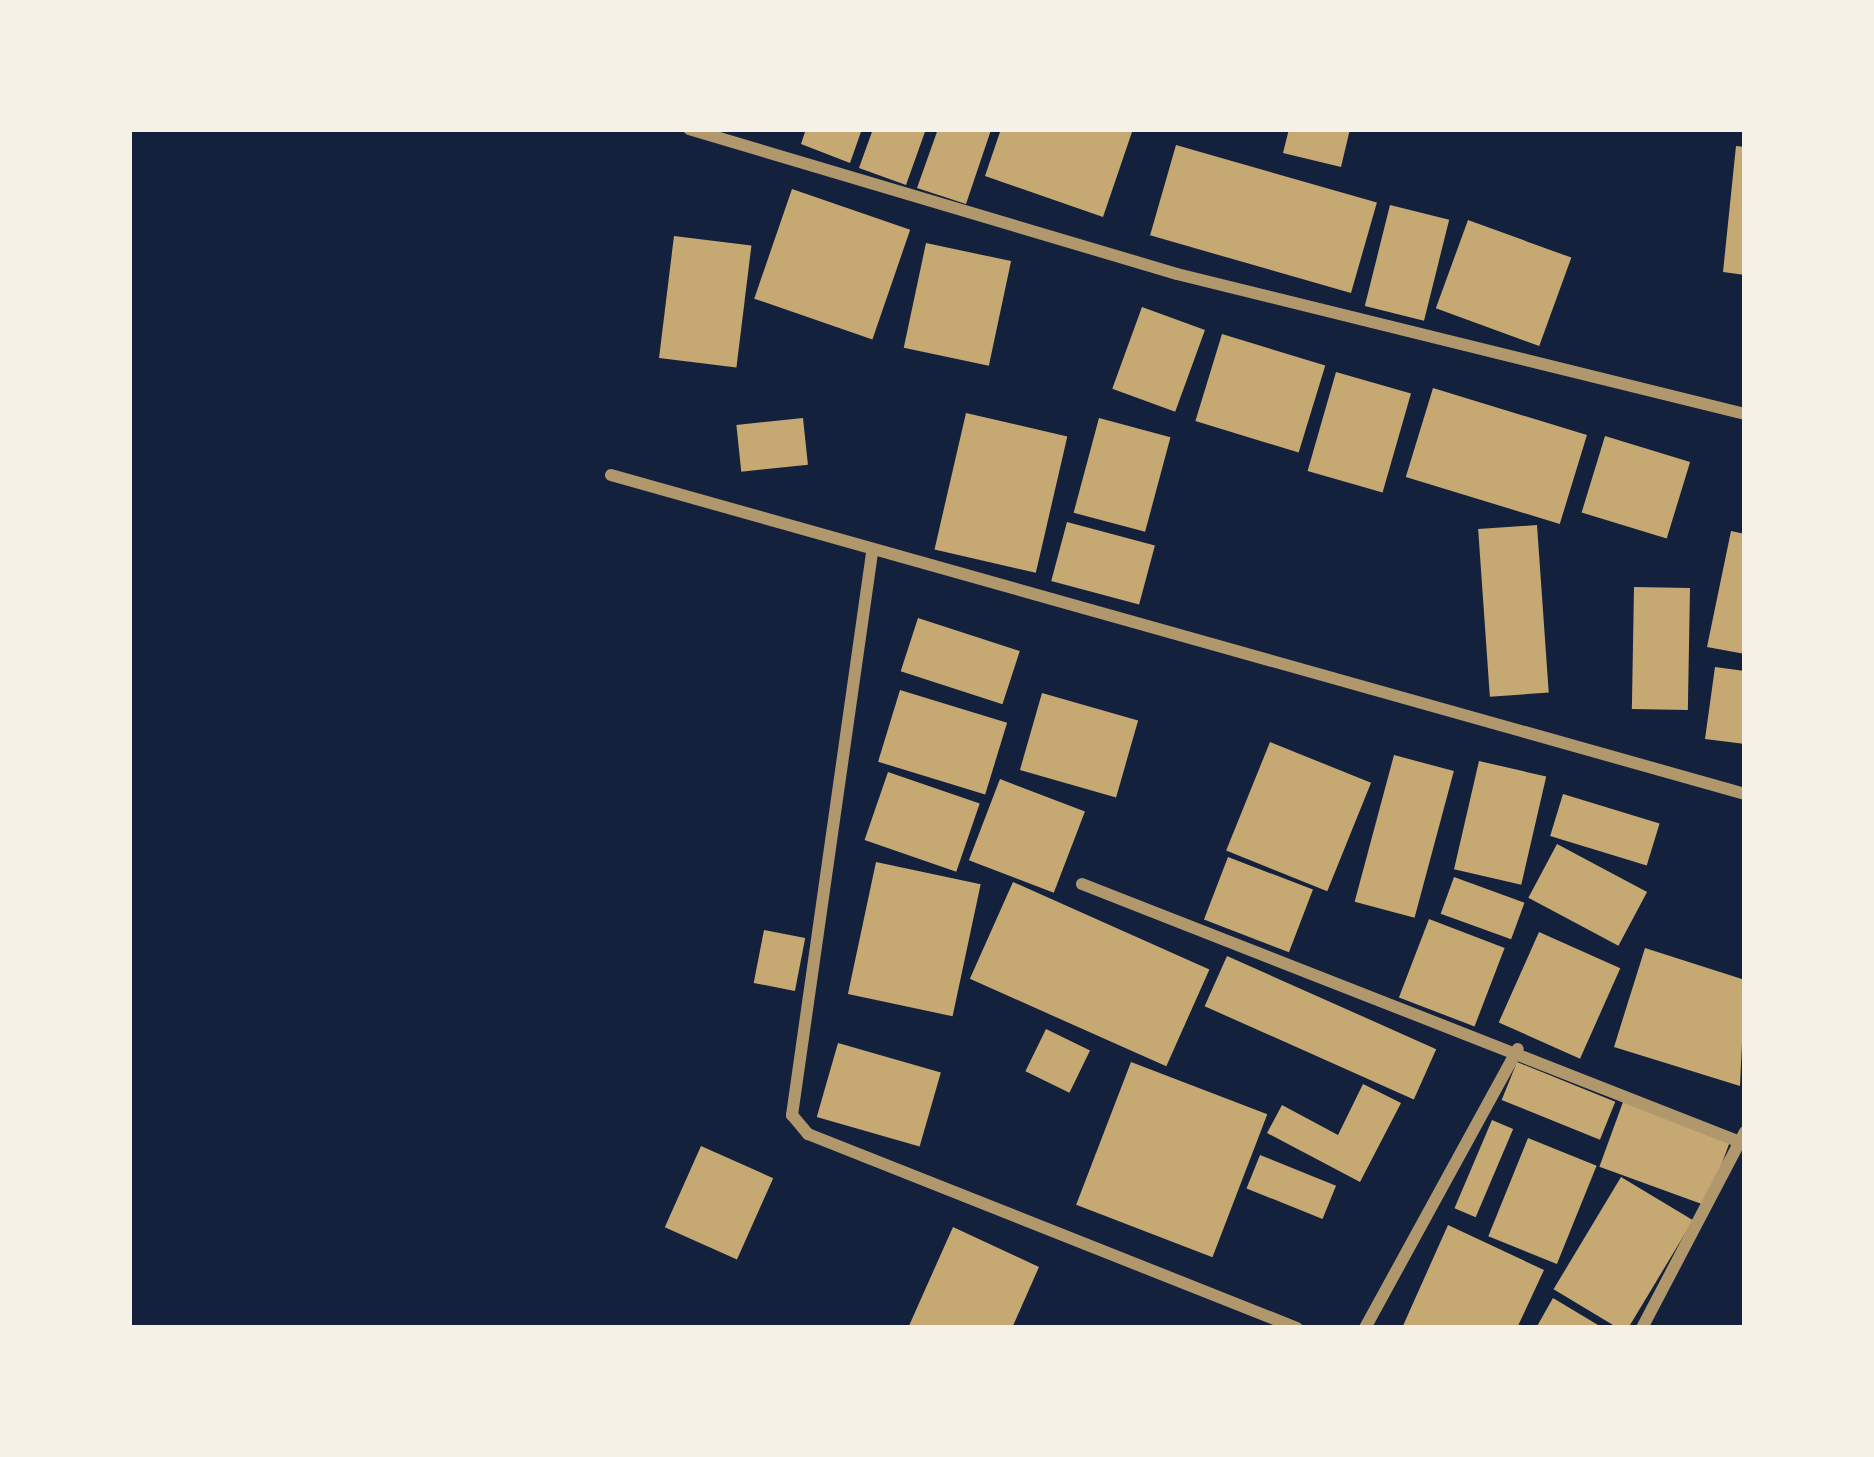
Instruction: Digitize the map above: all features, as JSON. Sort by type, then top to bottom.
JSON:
[{"type":"street","points":[[688,129],[1177,274],[1745,413]]},
{"type":"street","points":[[611,475],[872,554],[1745,794]]},
{"type":"street","points":[[872,554],[792,1114],[808,1134],[1297,1328]]},
{"type":"street","points":[[1082,884],[1743,1137],[1642,1328]]},
{"type":"street","points":[[1365,1328],[1518,1049]]},
{"type":"building","points":[[806,129],[862,129],[850,163],[801,144]]},
{"type":"building","points":[[873,129],[926,129],[906,185],[859,168]]},
{"type":"building","points":[[938,129],[991,130],[966,204],[917,188]]},
{"type":"building","points":[[1001,129],[1132,132],[1103,217],[985,176]]},
{"type":"building","points":[[1289,129],[1350,129],[1341,167],[1283,153]]},
{"type":"building","points":[[1176,145],[1377,203],[1351,293],[1150,235]]},
{"type":"building","points":[[1736,146],[1745,147],[1745,275],[1723,272]]},
{"type":"building","points":[[792,189],[910,230],[872,339],[754,299]]},
{"type":"building","points":[[1390,205],[1449,220],[1424,321],[1365,306]]},
{"type":"building","points":[[1468,220],[1571,258],[1539,346],[1436,308]]},
{"type":"building","points":[[674,236],[751,246],[736,368],[659,358]]},
{"type":"building","points":[[926,243],[1011,261],[989,366],[904,348]]},
{"type":"building","points":[[1142,307],[1205,330],[1175,412],[1112,389]]},
{"type":"building","points":[[1222,334],[1325,366],[1299,453],[1195,421]]},
{"type":"building","points":[[1336,372],[1411,393],[1383,493],[1308,471]]},
{"type":"building","points":[[1433,388],[1587,435],[1560,524],[1406,477]]},
{"type":"building","points":[[966,413],[1067,436],[1036,573],[935,549]]},
{"type":"building","points":[[803,418],[808,465],[741,472],[736,425]]},
{"type":"building","points":[[1099,418],[1170,437],[1145,532],[1074,513]]},
{"type":"building","points":[[1605,436],[1690,462],[1667,539],[1582,513]]},
{"type":"building","points":[[1067,522],[1155,546],[1139,604],[1051,581]]},
{"type":"building","points":[[1537,525],[1549,693],[1490,697],[1478,529]]},
{"type":"building","points":[[1731,531],[1745,534],[1745,654],[1707,647]]},
{"type":"building","points":[[1634,587],[1690,588],[1688,710],[1632,709]]},
{"type":"building","points":[[918,618],[1020,651],[1002,704],[901,671]]},
{"type":"building","points":[[1715,667],[1745,671],[1745,744],[1705,739]]},
{"type":"building","points":[[900,690],[1007,723],[985,794],[878,762]]},
{"type":"building","points":[[1042,693],[1138,721],[1116,797],[1020,770]]},
{"type":"building","points":[[1270,742],[1371,783],[1327,891],[1226,850]]},
{"type":"building","points":[[1394,755],[1454,771],[1415,918],[1355,902]]},
{"type":"building","points":[[1479,761],[1546,777],[1521,885],[1454,869]]},
{"type":"building","points":[[888,772],[980,804],[956,872],[865,840]]},
{"type":"building","points":[[1000,779],[1085,812],[1054,893],[969,860]]},
{"type":"building","points":[[1563,794],[1660,824],[1647,866],[1550,836]]},
{"type":"building","points":[[1557,844],[1647,892],[1618,946],[1528,898]]},
{"type":"building","points":[[1228,857],[1313,890],[1289,952],[1204,920]]},
{"type":"building","points":[[876,862],[981,884],[953,1016],[848,994]]},
{"type":"building","points":[[1454,877],[1524,903],[1511,939],[1441,914]]},
{"type":"building","points":[[1013,882],[1209,969],[1166,1066],[970,979]]},
{"type":"building","points":[[1429,919],[1505,948],[1475,1026],[1399,997]]},
{"type":"building","points":[[764,930],[805,938],[795,991],[754,983]]},
{"type":"building","points":[[1539,932],[1620,968],[1580,1059],[1499,1022]]},
{"type":"building","points":[[1645,948],[1745,980],[1740,1086],[1614,1047]]},
{"type":"building","points":[[1227,956],[1436,1049],[1414,1099],[1205,1006]]},
{"type":"building","points":[[1046,1029],[1090,1050],[1069,1093],[1025,1071]]},
{"type":"building","points":[[838,1043],[941,1072],[920,1147],[817,1117]]},
{"type":"building","points":[[1131,1062],[1267,1114],[1212,1257],[1076,1205]]},
{"type":"building","points":[[1517,1062],[1615,1102],[1600,1140],[1502,1100]]},
{"type":"building","points":[[1363,1084],[1401,1103],[1360,1182],[1267,1133],[1282,1105],[1338,1135]]},
{"type":"building","points":[[1623,1102],[1730,1141],[1707,1206],[1599,1167]]},
{"type":"building","points":[[1492,1120],[1513,1129],[1476,1217],[1454,1208]]},
{"type":"building","points":[[1528,1138],[1597,1166],[1557,1264],[1488,1236]]},
{"type":"building","points":[[701,1146],[773,1178],[737,1259],[665,1227]]},
{"type":"building","points":[[1260,1155],[1336,1186],[1323,1219],[1247,1188]]},
{"type":"building","points":[[1621,1177],[1693,1220],[1628,1328],[1618,1328],[1554,1289]]},
{"type":"building","points":[[1448,1225],[1544,1270],[1517,1328],[1402,1328]]},
{"type":"building","points":[[953,1227],[1039,1267],[1012,1328],[908,1328]]},
{"type":"building","points":[[1553,1298],[1603,1328],[1536,1328]]}]
